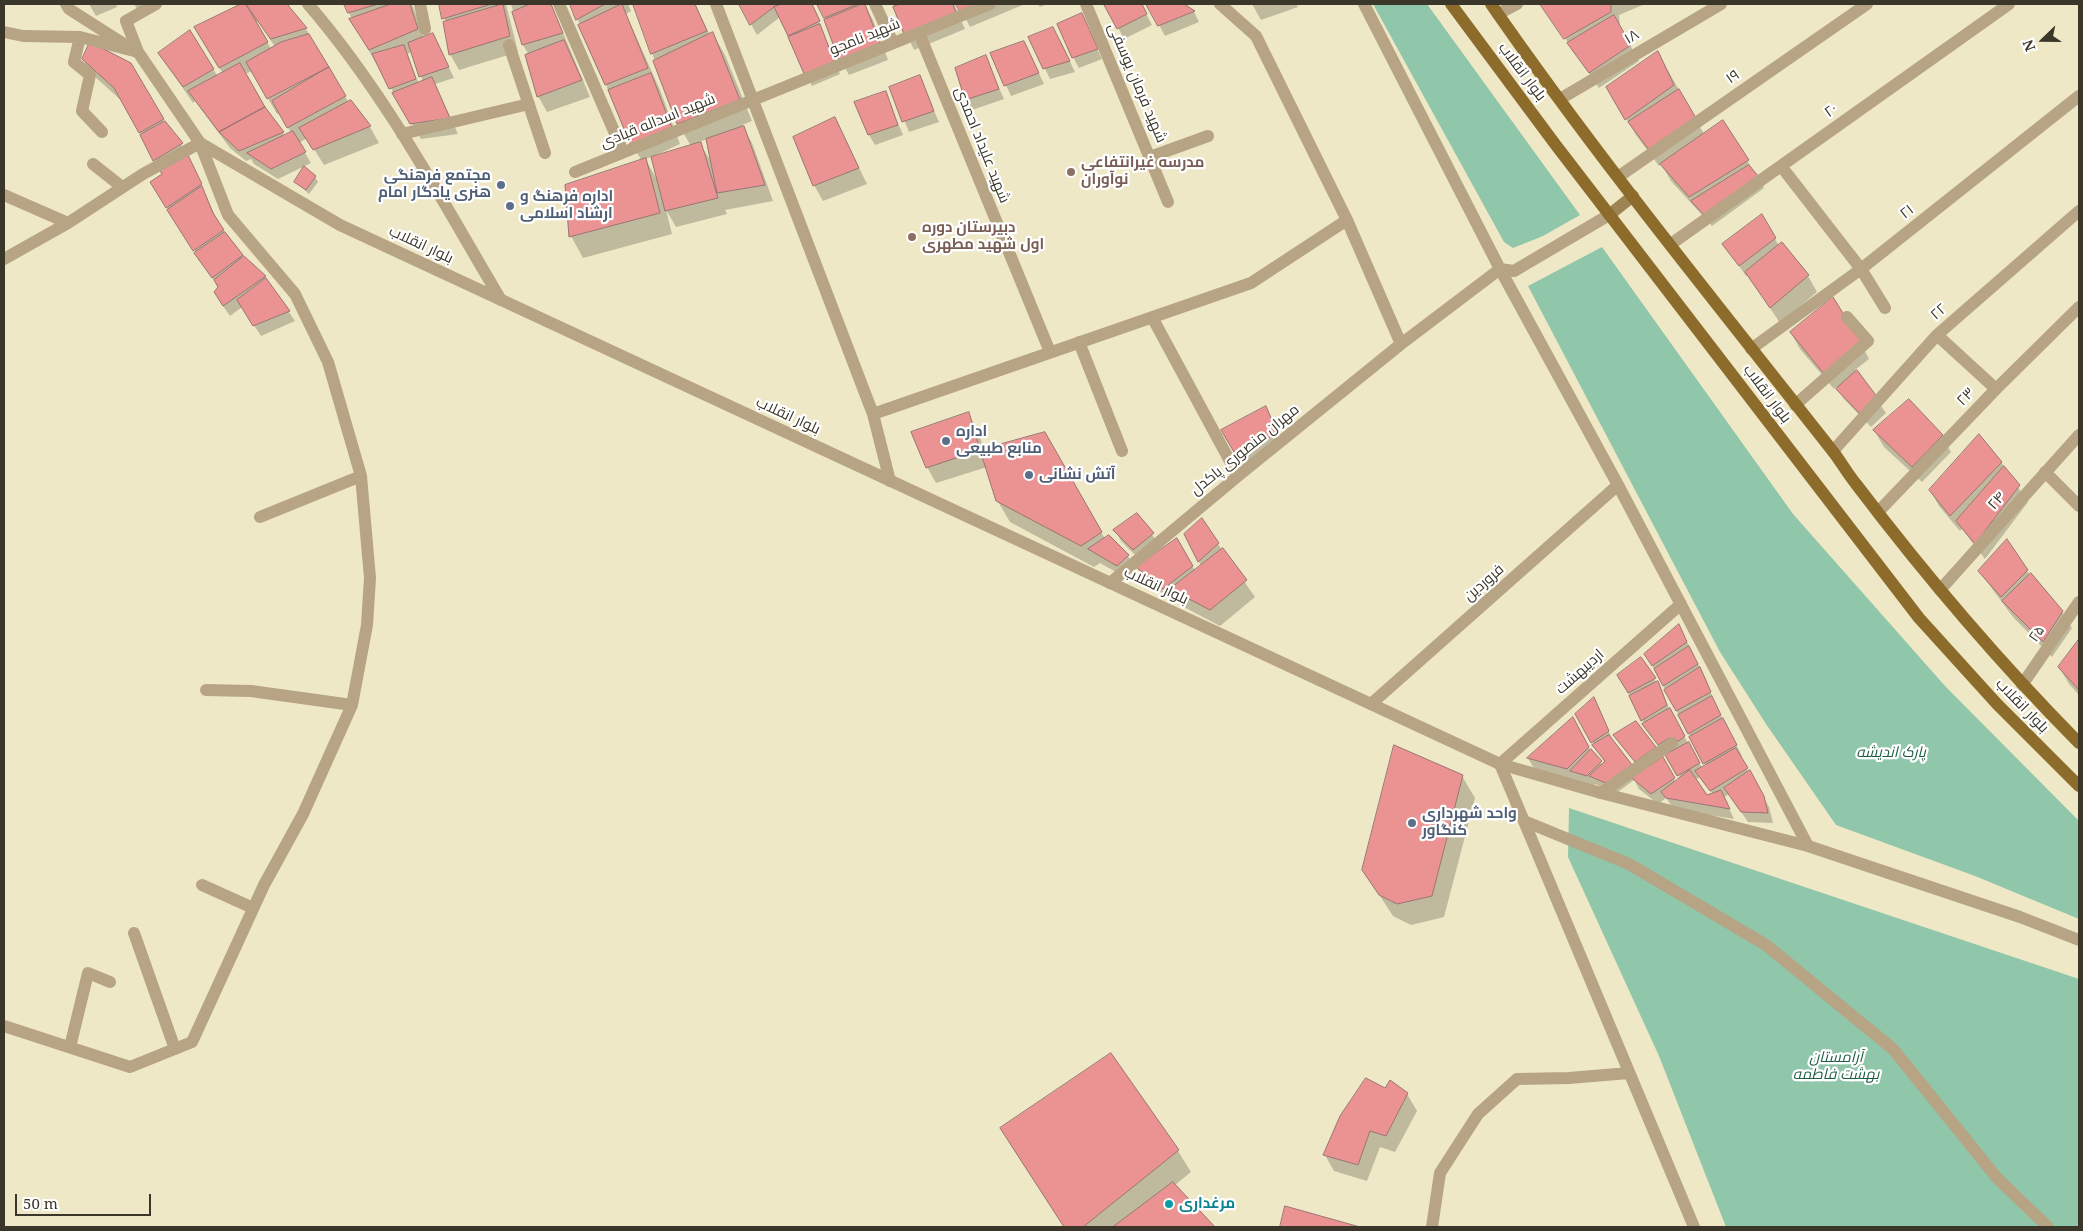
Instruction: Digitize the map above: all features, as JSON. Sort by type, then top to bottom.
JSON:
[{"type":"main road","name":"بلوار انقلاب","points":[[1451,4],[1609,215],[1919,618],[1997,704],[2079,786]]},
{"type":"main road","name":"بلوار انقلاب","points":[[1495,9],[1618,177],[1940,590],[2022,685],[2079,743]]},
{"type":"main road","points":[[1609,215],[1633,196]]},
{"type":"street","points":[[66,4],[69,9],[138,52]]},
{"type":"street","name":"بلوار انقلاب","points":[[156,4],[126,21],[138,52],[200,143],[340,226],[1500,764],[1600,793],[1808,846],[2020,917],[2079,940]]},
{"type":"street","points":[[308,4],[328,27],[402,134],[500,300]]},
{"type":"street","points":[[420,4],[425,29]]},
{"type":"street","points":[[559,4],[623,152]]},
{"type":"street","points":[[716,4],[873,414],[890,481]]},
{"type":"street","points":[[875,4],[893,43]]},
{"type":"street","name":"شهید نامجو","points":[[753,100],[990,4]]},
{"type":"street","name":"شهید فرمان یوسفی","points":[[1086,4],[1168,202]]},
{"type":"street","points":[[1220,4],[1256,36],[1347,220],[1401,344]]},
{"type":"street","points":[[1364,4],[1500,269],[1618,485],[1808,846]]},
{"type":"street","points":[[1495,9],[1517,4]]},
{"type":"street","name":"۱۸","points":[[1560,99],[1722,4]]},
{"type":"street","name":"۱۹","points":[[1618,177],[1867,4]]},
{"type":"street","name":"۲۰","points":[[1671,244],[2004,5]]},
{"type":"street","points":[[4,32],[23,36],[80,37],[138,52]]},
{"type":"street","name":"شهید علیداد احمدی","points":[[919,33],[1050,352]]},
{"type":"street","points":[[80,37],[74,62],[90,74],[82,111],[102,132]]},
{"type":"street","points":[[509,45],[545,153]]},
{"type":"street","name":"۲۱","points":[[1751,349],[1861,269],[2079,96]]},
{"type":"street","name":"شهید اسداله قبادی","points":[[575,172],[753,100]]},
{"type":"street","points":[[402,134],[529,104]]},
{"type":"street","points":[[1150,157],[1208,136]]},
{"type":"street","points":[[4,259],[68,223],[122,188],[200,143],[228,215],[295,294],[328,362],[361,476],[370,578],[367,625],[352,705],[303,814],[253,908],[192,1042],[130,1067],[4,1026]]},
{"type":"street","points":[[93,164],[122,188]]},
{"type":"street","points":[[1781,166],[1861,269],[1885,308]]},
{"type":"street","points":[[4,195],[68,223]]},
{"type":"street","name":"۲۲","points":[[1833,451],[1937,335],[2079,211]]},
{"type":"street","name":"مهران منصوری پاکدل","points":[[1110,583],[1401,344],[1500,269],[1514,271],[1609,215]]},
{"type":"street","points":[[873,414],[1250,283],[1347,220]]},
{"type":"street","name":"۲۳","points":[[1878,512],[1996,389],[2079,307]]},
{"type":"street","points":[[1152,317],[1238,476]]},
{"type":"street","points":[[1795,405],[1868,342],[1846,317]]},
{"type":"street","points":[[1937,335],[1996,389]]},
{"type":"street","points":[[1079,342],[1122,451]]},
{"type":"street","name":"۲۴","points":[[1940,590],[2079,435]]},
{"type":"street","points":[[2045,472],[2079,506]]},
{"type":"street","points":[[260,517],[361,476]]},
{"type":"street","name":"فروردین","points":[[1371,704],[1618,485]]},
{"type":"street","name":"۲۵","points":[[2022,685],[2079,602]]},
{"type":"street","name":"اردیبهشت","points":[[1500,764],[1681,604]]},
{"type":"street","points":[[206,690],[251,691],[352,705]]},
{"type":"street","points":[[1600,793],[1672,743]]},
{"type":"street","points":[[1500,764],[1694,1227]]},
{"type":"street","points":[[1524,821],[1629,864],[1766,945],[1893,1049],[1997,1178],[2048,1227]]},
{"type":"street","points":[[202,885],[253,908]]},
{"type":"street","points":[[134,933],[175,1049]]},
{"type":"street","points":[[70,1047],[88,973],[110,982]]},
{"type":"street","points":[[1432,1227],[1440,1173],[1478,1114],[1517,1079],[1569,1078],[1629,1073]]},
{"type":"green space","points":[[1373,4],[1427,4],[1580,215],[1543,236],[1513,248],[1504,242]]},
{"type":"green space","name":"پارک اندیشه","points":[[1602,247],[1793,514],[1945,686],[2079,821],[2079,919],[1975,876],[1836,825],[1766,724],[1720,652],[1528,286]]},
{"type":"green space","name":"آرامستان بهشت فاطمه","points":[[1569,808],[2079,979],[2079,1227],[1726,1227],[1659,1056],[1568,857]]},
{"type":"building","points":[[241,4],[246,4],[268,42],[219,68],[194,27]]},
{"type":"building","points":[[246,4],[287,4],[307,28],[271,39]]},
{"type":"building","points":[[344,4],[378,4],[348,13]]},
{"type":"building","points":[[391,4],[410,4],[418,29],[369,50],[349,19]]},
{"type":"building","points":[[439,4],[492,4],[442,19]]},
{"type":"building","points":[[503,4],[510,36],[449,55],[443,22]]},
{"type":"building","points":[[530,4],[551,4],[563,33],[522,45],[512,12]]},
{"type":"building","points":[[570,4],[605,4],[576,20]]},
{"type":"building","points":[[622,4],[648,68],[605,85],[578,25]]},
{"type":"building","points":[[633,4],[695,4],[707,31],[651,54]]},
{"type":"building","points":[[739,4],[778,4],[750,25]]},
{"type":"building","points":[[782,4],[812,4],[820,21],[788,36],[774,7]]},
{"type":"building","points":[[817,4],[858,4],[824,18]]},
{"type":"building","points":[[865,4],[880,44],[839,60],[824,20]]},
{"type":"building","points":[[900,4],[953,4],[956,13],[904,34],[893,7]]},
{"type":"building","points":[[956,4],[978,4],[960,12]]},
{"type":"building","points":[[1142,4],[1147,14],[1117,29],[1104,5]]},
{"type":"building","points":[[1146,4],[1184,4],[1195,11],[1158,26]]},
{"type":"building","points":[[1540,4],[1611,4],[1611,12],[1564,39]]},
{"type":"building","points":[[1082,13],[1098,49],[1072,58],[1057,24]]},
{"type":"building","points":[[1614,15],[1631,45],[1589,73],[1567,43]]},
{"type":"building","points":[[820,24],[835,63],[805,76],[788,37]]},
{"type":"building","points":[[1053,27],[1070,61],[1043,69],[1028,37]]},
{"type":"building","points":[[190,30],[214,69],[183,87],[158,53]]},
{"type":"building","points":[[713,32],[740,100],[677,124],[653,61]]},
{"type":"building","points":[[433,33],[449,67],[419,77],[408,43]]},
{"type":"building","points":[[309,34],[329,67],[267,99],[246,62],[281,42]]},
{"type":"building","points":[[564,40],[582,80],[537,97],[525,55]]},
{"type":"building","points":[[1024,41],[1039,73],[1004,86],[990,53]]},
{"type":"building","points":[[90,42],[131,63],[164,119],[139,133],[114,88],[82,59]]},
{"type":"building","points":[[404,45],[416,79],[389,89],[372,54]]},
{"type":"building","points":[[1658,51],[1674,85],[1625,120],[1606,87]]},
{"type":"building","points":[[986,55],[999,89],[965,100],[955,68]]},
{"type":"building","points":[[240,63],[265,107],[219,132],[188,91]]},
{"type":"building","points":[[329,67],[346,96],[287,128],[272,101]]},
{"type":"building","points":[[651,73],[672,128],[631,146],[608,90]]},
{"type":"building","points":[[920,75],[934,111],[902,122],[889,87]]},
{"type":"building","points":[[432,77],[450,118],[410,124],[392,93]]},
{"type":"building","points":[[1679,89],[1696,118],[1649,150],[1628,122]]},
{"type":"building","points":[[886,91],[898,125],[868,135],[854,102]]},
{"type":"building","points":[[351,100],[371,126],[313,150],[299,128]]},
{"type":"building","points":[[265,107],[284,132],[239,151],[219,132]]},
{"type":"building","points":[[835,117],[859,168],[813,186],[793,137]]},
{"type":"building","points":[[1723,120],[1749,160],[1689,197],[1660,164]]},
{"type":"building","points":[[165,121],[183,143],[153,161],[140,135]]},
{"type":"building","points":[[744,126],[765,185],[717,193],[706,139]]},
{"type":"building","points":[[293,131],[306,152],[271,169],[247,153]]},
{"type":"building","points":[[701,142],[718,198],[665,211],[651,157]]},
{"type":"building","points":[[188,155],[202,184],[166,208],[150,182],[162,174],[159,169]]},
{"type":"building","points":[[646,158],[660,213],[569,237],[565,185]]},
{"type":"building","points":[[1749,165],[1759,177],[1705,216],[1691,201]]},
{"type":"building","points":[[304,166],[316,176],[306,190],[294,182]]},
{"type":"building","points":[[202,186],[213,213],[224,230],[193,251],[167,210]]},
{"type":"building","points":[[1762,214],[1776,238],[1739,266],[1722,244]]},
{"type":"building","points":[[225,232],[243,255],[212,278],[194,253]]},
{"type":"building","points":[[1782,242],[1809,275],[1770,308],[1745,272]]},
{"type":"building","points":[[244,256],[266,276],[223,306],[214,292],[218,287],[214,280]]},
{"type":"building","points":[[266,278],[290,311],[253,326],[237,300]]},
{"type":"building","points":[[1833,297],[1861,342],[1824,374],[1790,332]]},
{"type":"building","points":[[1857,370],[1881,402],[1864,418],[1836,389]]},
{"type":"building","points":[[1909,399],[1943,435],[1912,467],[1873,430]]},
{"type":"building","points":[[1266,406],[1277,432],[1238,459],[1221,430]]},
{"type":"building","name":"اداره منابع طبیعی","points":[[969,412],[980,450],[926,468],[911,432]]},
{"type":"building","name":"آتش نشانی","points":[[1045,432],[1102,532],[1081,546],[996,501],[980,450]]},
{"type":"building","points":[[1979,434],[2002,462],[1950,516],[1929,490]]},
{"type":"building","points":[[2004,466],[2020,485],[1975,544],[1956,521]]},
{"type":"building","points":[[1137,513],[1154,533],[1133,550],[1113,530]]},
{"type":"building","points":[[1202,518],[1219,543],[1198,562],[1184,534]]},
{"type":"building","points":[[1109,535],[1129,555],[1117,566],[1088,549]]},
{"type":"building","points":[[1177,538],[1193,566],[1163,589],[1136,567]]},
{"type":"building","points":[[2007,539],[2028,570],[2001,597],[1978,571]]},
{"type":"building","points":[[1223,548],[1247,580],[1210,610],[1170,589]]},
{"type":"building","points":[[2031,573],[2063,611],[2043,642],[2002,601]]},
{"type":"building","points":[[1679,624],[1687,642],[1652,666],[1644,654]]},
{"type":"building","points":[[2079,639],[2079,690],[2058,667]]},
{"type":"building","points":[[1689,646],[1698,664],[1663,686],[1654,669]]},
{"type":"building","points":[[1641,657],[1656,678],[1628,693],[1617,675]]},
{"type":"building","points":[[1700,667],[1711,692],[1676,711],[1664,690]]},
{"type":"building","points":[[1658,681],[1667,705],[1641,721],[1629,696]]},
{"type":"building","points":[[1712,696],[1721,715],[1688,734],[1678,715]]},
{"type":"building","points":[[1594,697],[1609,731],[1591,743],[1575,714]]},
{"type":"building","points":[[1670,708],[1685,736],[1679,741],[1669,738],[1658,745],[1642,724]]},
{"type":"building","points":[[1573,717],[1589,747],[1567,769],[1527,758]]},
{"type":"building","points":[[1723,718],[1737,745],[1703,764],[1689,737]]},
{"type":"building","points":[[1636,721],[1656,747],[1635,762],[1613,735]]},
{"type":"building","points":[[1609,735],[1633,766],[1608,784],[1589,776],[1605,761],[1592,745]]},
{"type":"building","points":[[1689,742],[1700,763],[1677,776],[1665,755]]},
{"type":"building","name":"واحد شهرداری کنگاور","points":[[1394,745],[1463,775],[1432,896],[1397,904],[1379,895],[1362,870]]},
{"type":"building","points":[[1736,748],[1748,768],[1710,791],[1695,771]]},
{"type":"building","points":[[1591,749],[1602,761],[1587,776],[1570,771]]},
{"type":"building","points":[[1663,757],[1675,778],[1651,794],[1632,778]]},
{"type":"building","points":[[1690,770],[1707,795],[1721,790],[1730,809],[1666,798],[1661,792]]},
{"type":"building","points":[[1750,770],[1764,796],[1768,813],[1741,812],[1724,788]]},
{"type":"building","points":[[1111,1053],[1179,1150],[1083,1227],[1064,1227],[1000,1128]]},
{"type":"building","points":[[1366,1078],[1385,1088],[1390,1080],[1408,1093],[1386,1136],[1370,1131],[1358,1165],[1323,1155],[1340,1116]]},
{"type":"building","name":"مرغداری","points":[[1173,1182],[1215,1227],[1113,1227]]},
{"type":"building","points":[[1285,1206],[1360,1227],[1280,1227]]},
{"type":"place","name":"مدرسه غیرانتفاعی نوآوران","points":[[1071,172]]},
{"type":"place","name":"مجتمع فرهنگی هنری یادگار امام","points":[[501,185]]},
{"type":"place","name":"اداره فرهنگ و ارشاد اسلامی","points":[[510,206]]},
{"type":"place","name":"دبیرستان دوره اول شهید مطهری","points":[[912,237]]},
{"type":"place","name":"اداره منابع طبیعی","points":[[946,441]]},
{"type":"place","name":"آتش نشانی","points":[[1029,475]]},
{"type":"place","name":"واحد شهرداری کنگاور","points":[[1412,823]]},
{"type":"place","name":"مرغداری","points":[[1169,1204]]}]
